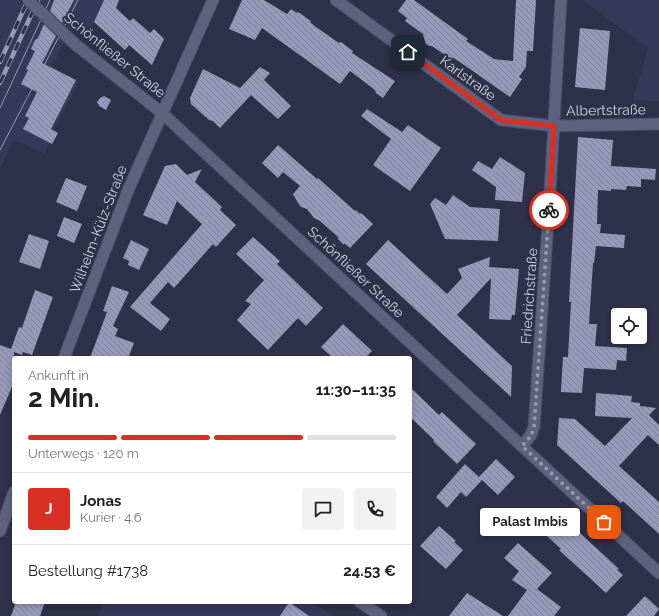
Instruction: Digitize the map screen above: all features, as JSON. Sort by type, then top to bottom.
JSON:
[{"type":"street","name":"Schönfließer Straße","points":[[28,0],[76,45],[162,113],[659,573]]},
{"type":"street","name":"Wilhelm-Külz-Straße","points":[[65,356],[129,188],[213,0]]},
{"type":"street","name":"Karlstraße","points":[[336,0],[501,120],[554,126]]},
{"type":"street","name":"Friedrichstraße","points":[[522,446],[531,436],[534,427],[561,0]]},
{"type":"street","name":"Albertstraße","points":[[554,126],[659,124]]},
{"type":"street","points":[[0,531],[12,498]]},
{"type":"street","points":[[363,604],[382,616]]},
{"type":"shaded area","points":[[0,0],[104,0],[89,32],[75,20],[52,67],[79,82],[50,137],[46,154],[14,140],[0,169]]},
{"type":"shaded area","points":[[582,0],[659,0],[659,101],[633,100],[648,48]]},
{"type":"shaded area","points":[[105,604],[315,604],[334,616],[97,616]]},
{"type":"building","points":[[54,0],[74,0],[62,23],[50,11]]},
{"type":"building","points":[[104,0],[119,0],[116,8],[130,21],[133,18],[150,33],[154,29],[164,39],[152,65],[129,45],[125,50],[94,22]]},
{"type":"building","points":[[242,0],[264,0],[287,14],[291,9],[297,13],[298,12],[311,21],[310,22],[316,27],[353,51],[352,53],[395,81],[383,98],[350,71],[340,84],[262,28],[255,40],[229,29]]},
{"type":"building","points":[[406,0],[414,0],[468,39],[466,41],[494,59],[513,61],[516,0],[536,0],[533,51],[527,51],[526,67],[519,77],[522,79],[510,97],[454,58],[452,60],[425,43],[423,34],[405,21],[407,18],[398,11]]},
{"type":"building","points":[[44,24],[56,36],[42,63],[76,80],[51,129],[58,133],[52,144],[23,129],[29,118],[25,116],[37,92],[21,84],[28,70],[26,69],[35,51],[31,49]]},
{"type":"building","points":[[580,28],[610,31],[605,90],[575,87]]},
{"type":"building","points":[[260,67],[270,73],[264,80],[291,106],[278,119],[251,95],[220,128],[191,104],[190,98],[203,69],[240,88]]},
{"type":"building","points":[[104,96],[111,100],[106,110],[99,106],[97,102]]},
{"type":"building","points":[[367,109],[402,132],[408,125],[441,148],[410,191],[373,165],[391,139],[361,116]]},
{"type":"building","points":[[578,137],[613,140],[611,166],[656,169],[655,180],[641,179],[641,187],[627,186],[626,190],[598,190],[597,224],[601,224],[600,233],[625,235],[624,248],[596,246],[593,263],[589,324],[597,324],[595,346],[627,348],[626,361],[617,360],[616,370],[584,368],[582,393],[561,392],[563,357],[568,357],[571,302],[569,302]]},
{"type":"building","points":[[278,145],[355,211],[356,210],[360,214],[361,213],[373,224],[350,248],[343,244],[338,237],[320,221],[314,218],[307,209],[301,207],[293,194],[300,186],[283,172],[278,178],[262,163]]},
{"type":"building","points":[[500,157],[525,173],[522,202],[495,200],[496,187],[472,170],[478,161],[492,169]]},
{"type":"building","points":[[176,164],[187,175],[202,169],[195,182],[222,207],[220,210],[236,225],[216,247],[213,244],[174,288],[168,282],[150,303],[170,319],[161,331],[130,307],[202,224],[177,201],[167,225],[143,215],[165,166]]},
{"type":"building","points":[[66,178],[87,186],[77,211],[56,202]]},
{"type":"building","points":[[453,195],[470,207],[500,209],[498,241],[445,239],[430,204],[435,198],[446,205]]},
{"type":"building","points":[[64,217],[82,224],[74,243],[57,236]]},
{"type":"building","points":[[29,234],[49,241],[40,269],[19,262]]},
{"type":"building","points":[[253,237],[280,261],[277,264],[323,308],[306,326],[298,318],[268,350],[237,320],[251,304],[245,301],[264,280],[236,254]]},
{"type":"building","points":[[131,240],[149,249],[139,270],[128,265],[129,261],[123,258]]},
{"type":"building","points":[[388,240],[447,294],[462,278],[458,269],[490,257],[489,267],[519,269],[515,315],[512,315],[511,320],[489,319],[491,278],[457,315],[512,366],[511,397],[366,264]]},
{"type":"building","points":[[112,286],[129,292],[113,326],[118,329],[115,336],[134,343],[129,356],[91,356],[107,312],[103,311]]},
{"type":"building","points":[[35,290],[53,297],[32,355],[23,352],[22,355],[14,352],[14,356],[12,356],[12,387],[0,415],[0,345],[11,349],[19,327],[22,328]]},
{"type":"building","points":[[343,324],[372,351],[367,356],[331,356],[321,347]]},
{"type":"building","points":[[412,389],[439,415],[442,412],[476,444],[457,464],[433,441],[434,440],[412,419]]},
{"type":"building","points":[[596,393],[632,396],[631,402],[640,403],[640,406],[656,408],[649,415],[659,425],[659,445],[648,435],[619,466],[659,502],[659,534],[623,501],[621,503],[557,445],[559,418],[575,419],[605,446],[632,418],[595,416]]},
{"type":"building","points":[[496,459],[515,477],[498,495],[482,480],[466,497],[461,492],[447,508],[436,497],[465,464],[479,477]]},
{"type":"building","points":[[554,509],[619,569],[617,570],[623,575],[606,593],[559,550],[561,549],[537,527]]},
{"type":"building","points":[[439,526],[456,541],[454,542],[463,550],[446,569],[420,546]]},
{"type":"building","points":[[518,543],[552,573],[537,589],[561,607],[554,616],[508,616],[527,590],[512,580],[519,571],[504,558]]},
{"type":"building","points":[[467,593],[503,616],[449,616]]},
{"type":"building","points":[[645,596],[659,609],[654,616],[626,616]]},
{"type":"building","points":[[15,604],[44,604],[40,616],[11,616]]},
{"type":"building","points":[[288,604],[292,604],[309,616],[280,616]]},
{"type":"tram line","points":[[0,108],[50,0]]},
{"type":"tram line","points":[[0,150],[78,0]]},
{"type":"railway","points":[[0,62],[28,0]]},
{"type":"railway","points":[[0,83],[38,0]]},
{"type":"way so far","points":[[549,210],[534,427],[531,436],[522,446],[604,522]]},
{"type":"place","name":"Palast Imbis","points":[[604,522]]},
{"type":"route","points":[[408,52],[501,120],[554,126],[549,210]]}]
